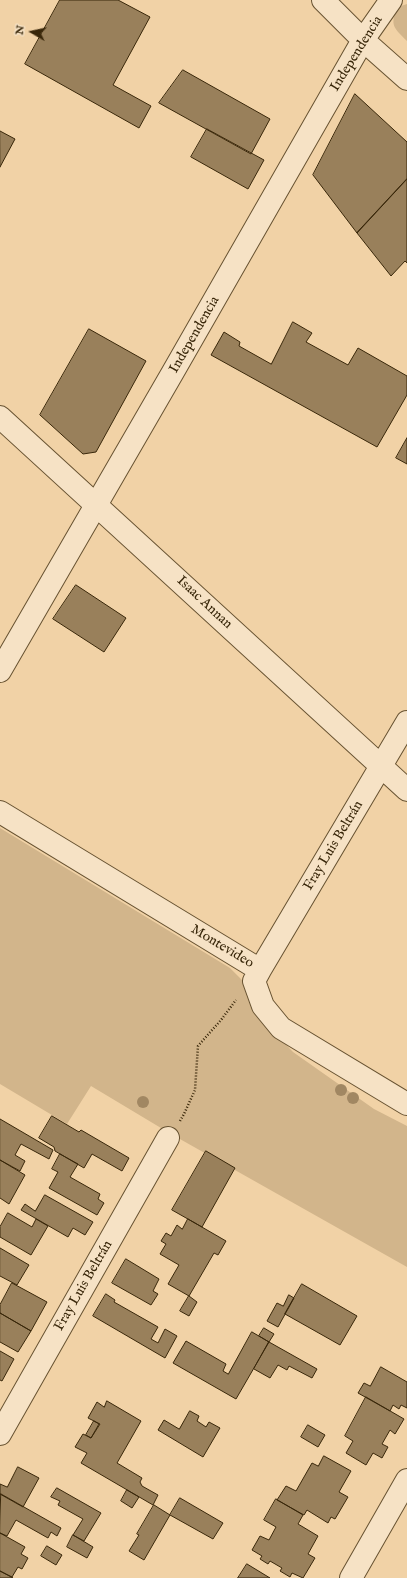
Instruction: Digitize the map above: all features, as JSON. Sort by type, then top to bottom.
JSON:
[{"type":"street","points":[[323,0],[363,40],[407,79]]},
{"type":"street","name":"Independencia","points":[[0,671],[174,372],[363,40],[391,0]]},
{"type":"street","name":"Isaac Annan","points":[[0,417],[407,790]]},
{"type":"street","name":"Fray Luis Beltrán","points":[[257,976],[407,722]]},
{"type":"street","name":"Montevideo","points":[[0,812],[257,976],[263,1006],[281,1028],[407,1104]]},
{"type":"street","name":"Fray Luis Beltrán","points":[[2,1427],[168,1138]]},
{"type":"street","points":[[351,1578],[407,1480]]},
{"type":"path","points":[[168,1138],[184,1114],[195,1090],[198,1046],[257,976]]},
{"type":"shaded area","points":[[407,4],[407,41],[396,29],[393,22],[398,7]]},
{"type":"shaded area","points":[[0,828],[230,968],[242,980],[248,996],[261,1018],[293,1052],[374,1109],[407,1126],[407,1267],[171,1134],[91,1086],[67,1124],[0,1084]]},
{"type":"building","points":[[60,0],[118,0],[150,17],[113,85],[151,106],[139,128],[25,64]]},
{"type":"building","points":[[183,70],[270,119],[251,154],[159,103]]},
{"type":"building","points":[[355,94],[407,142],[407,179],[357,233],[313,175]]},
{"type":"building","points":[[207,129],[264,160],[248,189],[191,157]]},
{"type":"building","points":[[0,131],[15,139],[0,167]]},
{"type":"building","points":[[407,179],[407,263],[405,261],[391,276],[357,233]]},
{"type":"building","points":[[293,322],[312,333],[306,342],[348,365],[358,348],[407,376],[407,395],[377,447],[211,355],[224,332],[240,342],[239,346],[271,364]]},
{"type":"building","points":[[89,329],[146,361],[96,452],[83,454],[40,415]]},
{"type":"building","points":[[407,438],[407,464],[396,458]]},
{"type":"building","points":[[76,585],[126,618],[104,652],[53,619]]},
{"type":"building","points":[[52,1116],[79,1132],[81,1130],[129,1158],[122,1171],[92,1154],[84,1168],[55,1151],[54,1147],[39,1138]]},
{"type":"building","points":[[0,1119],[53,1150],[49,1159],[21,1144],[15,1155],[25,1161],[20,1171],[0,1160]]},
{"type":"building","points":[[206,1151],[235,1168],[202,1227],[172,1210]]},
{"type":"building","points":[[60,1154],[78,1164],[70,1177],[100,1194],[98,1199],[104,1203],[97,1215],[49,1188],[58,1172],[52,1169]]},
{"type":"building","points":[[0,1160],[25,1175],[9,1204],[0,1198]]},
{"type":"building","points":[[45,1195],[93,1222],[85,1235],[73,1228],[68,1237],[21,1210],[25,1204],[35,1211]]},
{"type":"building","points":[[8,1213],[32,1227],[36,1219],[48,1226],[31,1255],[0,1237],[0,1227]]},
{"type":"building","points":[[188,1219],[226,1241],[218,1255],[214,1253],[189,1296],[168,1284],[179,1265],[160,1254],[166,1244],[161,1241],[166,1233],[171,1236],[177,1225],[182,1229]]},
{"type":"building","points":[[0,1248],[29,1265],[17,1285],[0,1276]]},
{"type":"building","points":[[126,1259],[159,1279],[153,1291],[158,1294],[151,1305],[112,1283]]},
{"type":"building","points":[[12,1283],[47,1302],[31,1331],[0,1313],[0,1305]]},
{"type":"building","points":[[302,1284],[357,1316],[340,1345],[285,1314]]},
{"type":"building","points":[[106,1294],[115,1300],[114,1302],[158,1327],[151,1339],[158,1343],[165,1329],[177,1336],[165,1358],[93,1316]]},
{"type":"building","points":[[289,1295],[294,1298],[278,1327],[267,1321],[277,1303],[283,1306]]},
{"type":"building","points":[[189,1296],[197,1302],[189,1316],[180,1311]]},
{"type":"building","points":[[0,1313],[31,1331],[18,1352],[0,1342]]},
{"type":"building","points":[[264,1328],[274,1334],[269,1342],[259,1336]]},
{"type":"building","points":[[252,1332],[269,1342],[236,1399],[173,1363],[186,1341],[226,1364],[223,1371],[228,1374]]},
{"type":"building","points":[[269,1342],[317,1369],[312,1378],[289,1366],[287,1370],[278,1365],[270,1378],[254,1369]]},
{"type":"building","points":[[0,1351],[14,1359],[2,1381],[0,1380]]},
{"type":"building","points":[[381,1367],[407,1382],[407,1408],[401,1405],[399,1409],[393,1405],[390,1411],[358,1393],[364,1383],[370,1386]]},
{"type":"building","points":[[366,1397],[404,1419],[395,1434],[390,1430],[382,1444],[388,1447],[382,1458],[373,1453],[366,1465],[346,1453],[353,1441],[345,1436]]},
{"type":"building","points":[[107,1401],[141,1421],[117,1463],[142,1478],[140,1482],[142,1486],[158,1495],[153,1505],[81,1463],[87,1453],[75,1447],[83,1434],[91,1438],[100,1424],[88,1418],[97,1402],[104,1407]]},
{"type":"building","points":[[190,1411],[199,1416],[197,1421],[206,1427],[209,1422],[220,1428],[203,1457],[158,1430],[164,1420],[179,1429]]},
{"type":"building","points":[[94,1421],[99,1424],[91,1438],[86,1435]]},
{"type":"building","points":[[308,1425],[325,1435],[318,1447],[301,1437]]},
{"type":"building","points":[[324,1456],[351,1471],[339,1492],[348,1497],[335,1519],[331,1517],[328,1523],[307,1510],[304,1515],[277,1500],[286,1486],[296,1491],[312,1463],[318,1466]]},
{"type":"building","points":[[18,1467],[39,1478],[23,1507],[0,1494],[0,1484],[7,1487]]},
{"type":"building","points":[[57,1488],[101,1513],[84,1541],[73,1535],[83,1519],[58,1505],[60,1501],[51,1497]]},
{"type":"building","points":[[127,1490],[139,1497],[132,1508],[121,1501]]},
{"type":"building","points":[[1,1494],[61,1528],[57,1536],[51,1532],[48,1538],[16,1520],[7,1536],[0,1533]]},
{"type":"building","points":[[180,1498],[223,1523],[213,1539],[170,1515]]},
{"type":"building","points":[[276,1499],[303,1515],[298,1524],[318,1536],[308,1554],[315,1558],[303,1578],[292,1573],[290,1577],[280,1571],[282,1568],[270,1561],[268,1564],[260,1559],[262,1556],[252,1550],[260,1536],[269,1540],[276,1527],[264,1520]]},
{"type":"building","points":[[154,1505],[170,1515],[144,1560],[129,1551]]},
{"type":"building","points":[[0,1533],[25,1547],[21,1554],[28,1558],[22,1569],[18,1567],[12,1577],[0,1571]]},
{"type":"building","points":[[73,1535],[93,1547],[87,1558],[67,1547]]},
{"type":"building","points":[[47,1546],[62,1555],[56,1565],[41,1556]]},
{"type":"building","points":[[247,1564],[270,1578],[238,1578]]},
{"type":"building","points":[[0,1571],[13,1578],[0,1578]]}]
